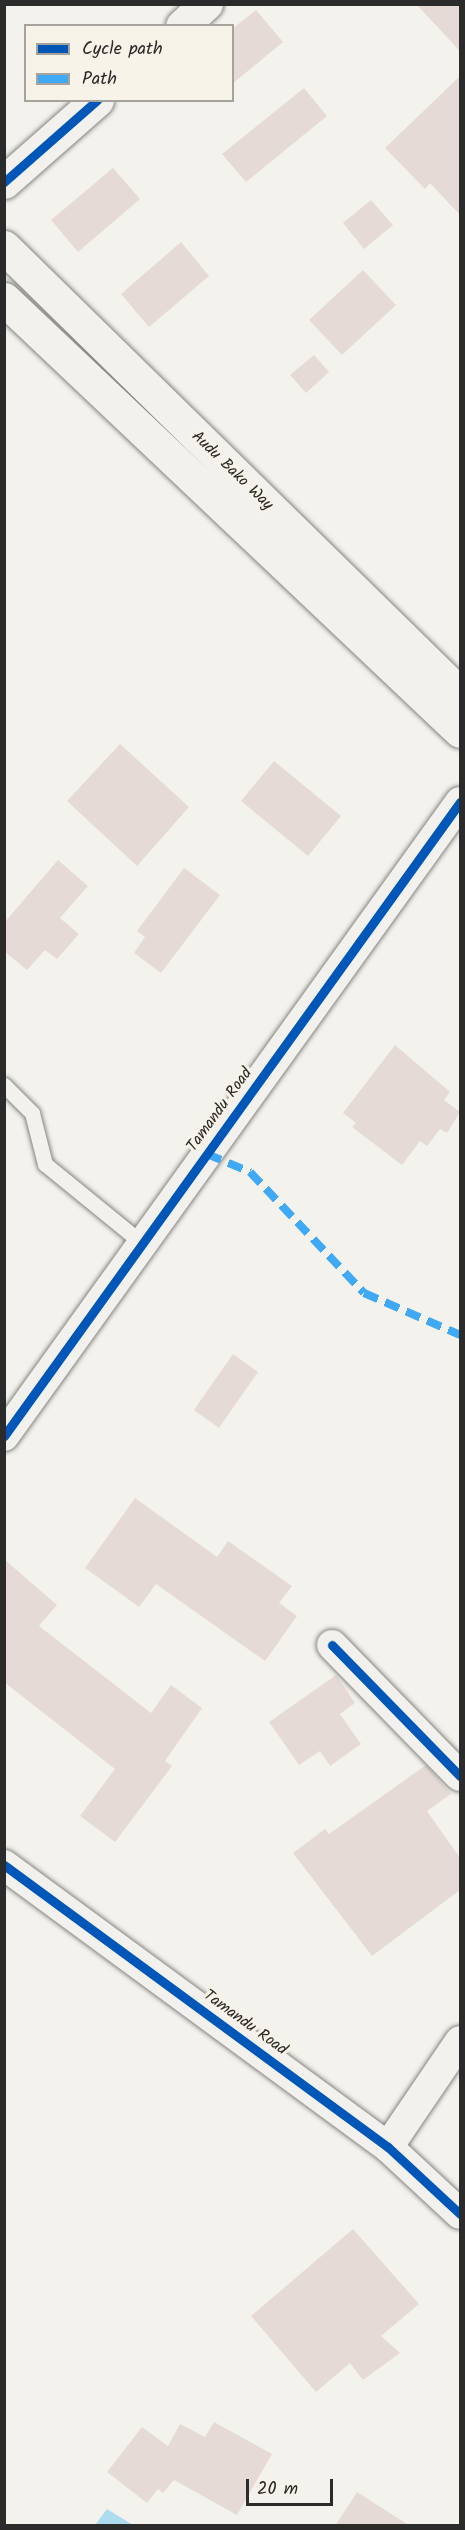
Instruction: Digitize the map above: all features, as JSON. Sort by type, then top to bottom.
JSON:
[{"type":"main road","points":[[184,24],[206,4]]},
{"type":"main road","points":[[4,182],[95,102]]},
{"type":"main road","name":"Audu Bako Way","points":[[4,247],[459,689]]},
{"type":"main road","name":"Audu Bako Way","points":[[4,299],[460,731]]},
{"type":"street","name":"Tamandu Road","points":[[4,1436],[460,802]]},
{"type":"street","points":[[332,1645],[460,1776]]},
{"type":"street","name":"Tamandu Road","points":[[4,1865],[388,2147],[460,2214]]},
{"type":"street","points":[[388,2147],[460,2042]]},
{"type":"lane","points":[[4,1085],[32,1113],[45,1164],[143,1244]]},
{"type":"water","points":[[107,2509],[133,2525],[95,2525]]},
{"type":"building","points":[[416,4],[460,4],[460,51]]},
{"type":"building","points":[[256,10],[283,42],[234,82],[234,27]]},
{"type":"building","points":[[460,76],[460,215],[430,183],[425,189],[385,148]]},
{"type":"building","points":[[304,88],[327,116],[246,182],[222,154]]},
{"type":"building","points":[[113,168],[140,199],[78,252],[51,220]]},
{"type":"building","points":[[371,200],[393,225],[364,249],[343,223]]},
{"type":"building","points":[[181,242],[209,276],[149,327],[121,294]]},
{"type":"building","points":[[363,270],[396,305],[342,355],[309,320]]},
{"type":"building","points":[[314,355],[329,372],[306,393],[290,375]]},
{"type":"building","points":[[120,744],[189,807],[137,866],[67,801]]},
{"type":"building","points":[[274,761],[341,816],[308,856],[241,801]]},
{"type":"building","points":[[58,860],[88,886],[60,918],[79,934],[57,959],[45,950],[27,970],[4,951],[4,923]]},
{"type":"building","points":[[184,868],[220,895],[161,973],[134,953],[145,937],[137,931]]},
{"type":"building","points":[[395,1045],[450,1092],[444,1100],[460,1112],[447,1133],[440,1129],[427,1146],[420,1141],[402,1165],[352,1127],[356,1123],[343,1113]]},
{"type":"building","points":[[233,1354],[258,1372],[219,1428],[194,1410]]},
{"type":"building","points":[[135,1498],[217,1557],[228,1541],[292,1586],[279,1603],[297,1616],[265,1661],[156,1584],[139,1607],[85,1568]]},
{"type":"building","points":[[4,1559],[57,1605],[39,1626],[151,1713],[171,1685],[202,1708],[165,1761],[172,1766],[115,1842],[80,1816],[115,1769],[4,1682]]},
{"type":"building","points":[[336,1675],[355,1703],[340,1714],[361,1744],[330,1766],[320,1751],[299,1765],[269,1722]]},
{"type":"building","points":[[426,1765],[451,1794],[427,1811],[460,1858],[460,1890],[372,1956],[293,1853],[325,1829],[329,1834]]},
{"type":"building","points":[[353,2229],[419,2304],[381,2336],[400,2353],[363,2380],[350,2363],[316,2392],[251,2316]]},
{"type":"building","points":[[214,2422],[272,2454],[237,2515],[174,2480],[163,2493],[158,2489],[147,2503],[107,2472],[142,2427],[168,2446],[180,2424],[205,2437]]},
{"type":"building","points":[[357,2492],[410,2526],[335,2526]]},
{"type":"marked path","points":[[207,1154],[250,1172],[364,1293],[460,1335]]},
{"type":"cycle path","points":[[4,182],[95,102]]},
{"type":"cycle path","points":[[4,1436],[460,802]]},
{"type":"cycle path","points":[[332,1645],[460,1776]]},
{"type":"cycle path","points":[[4,1865],[388,2147],[460,2214]]}]
